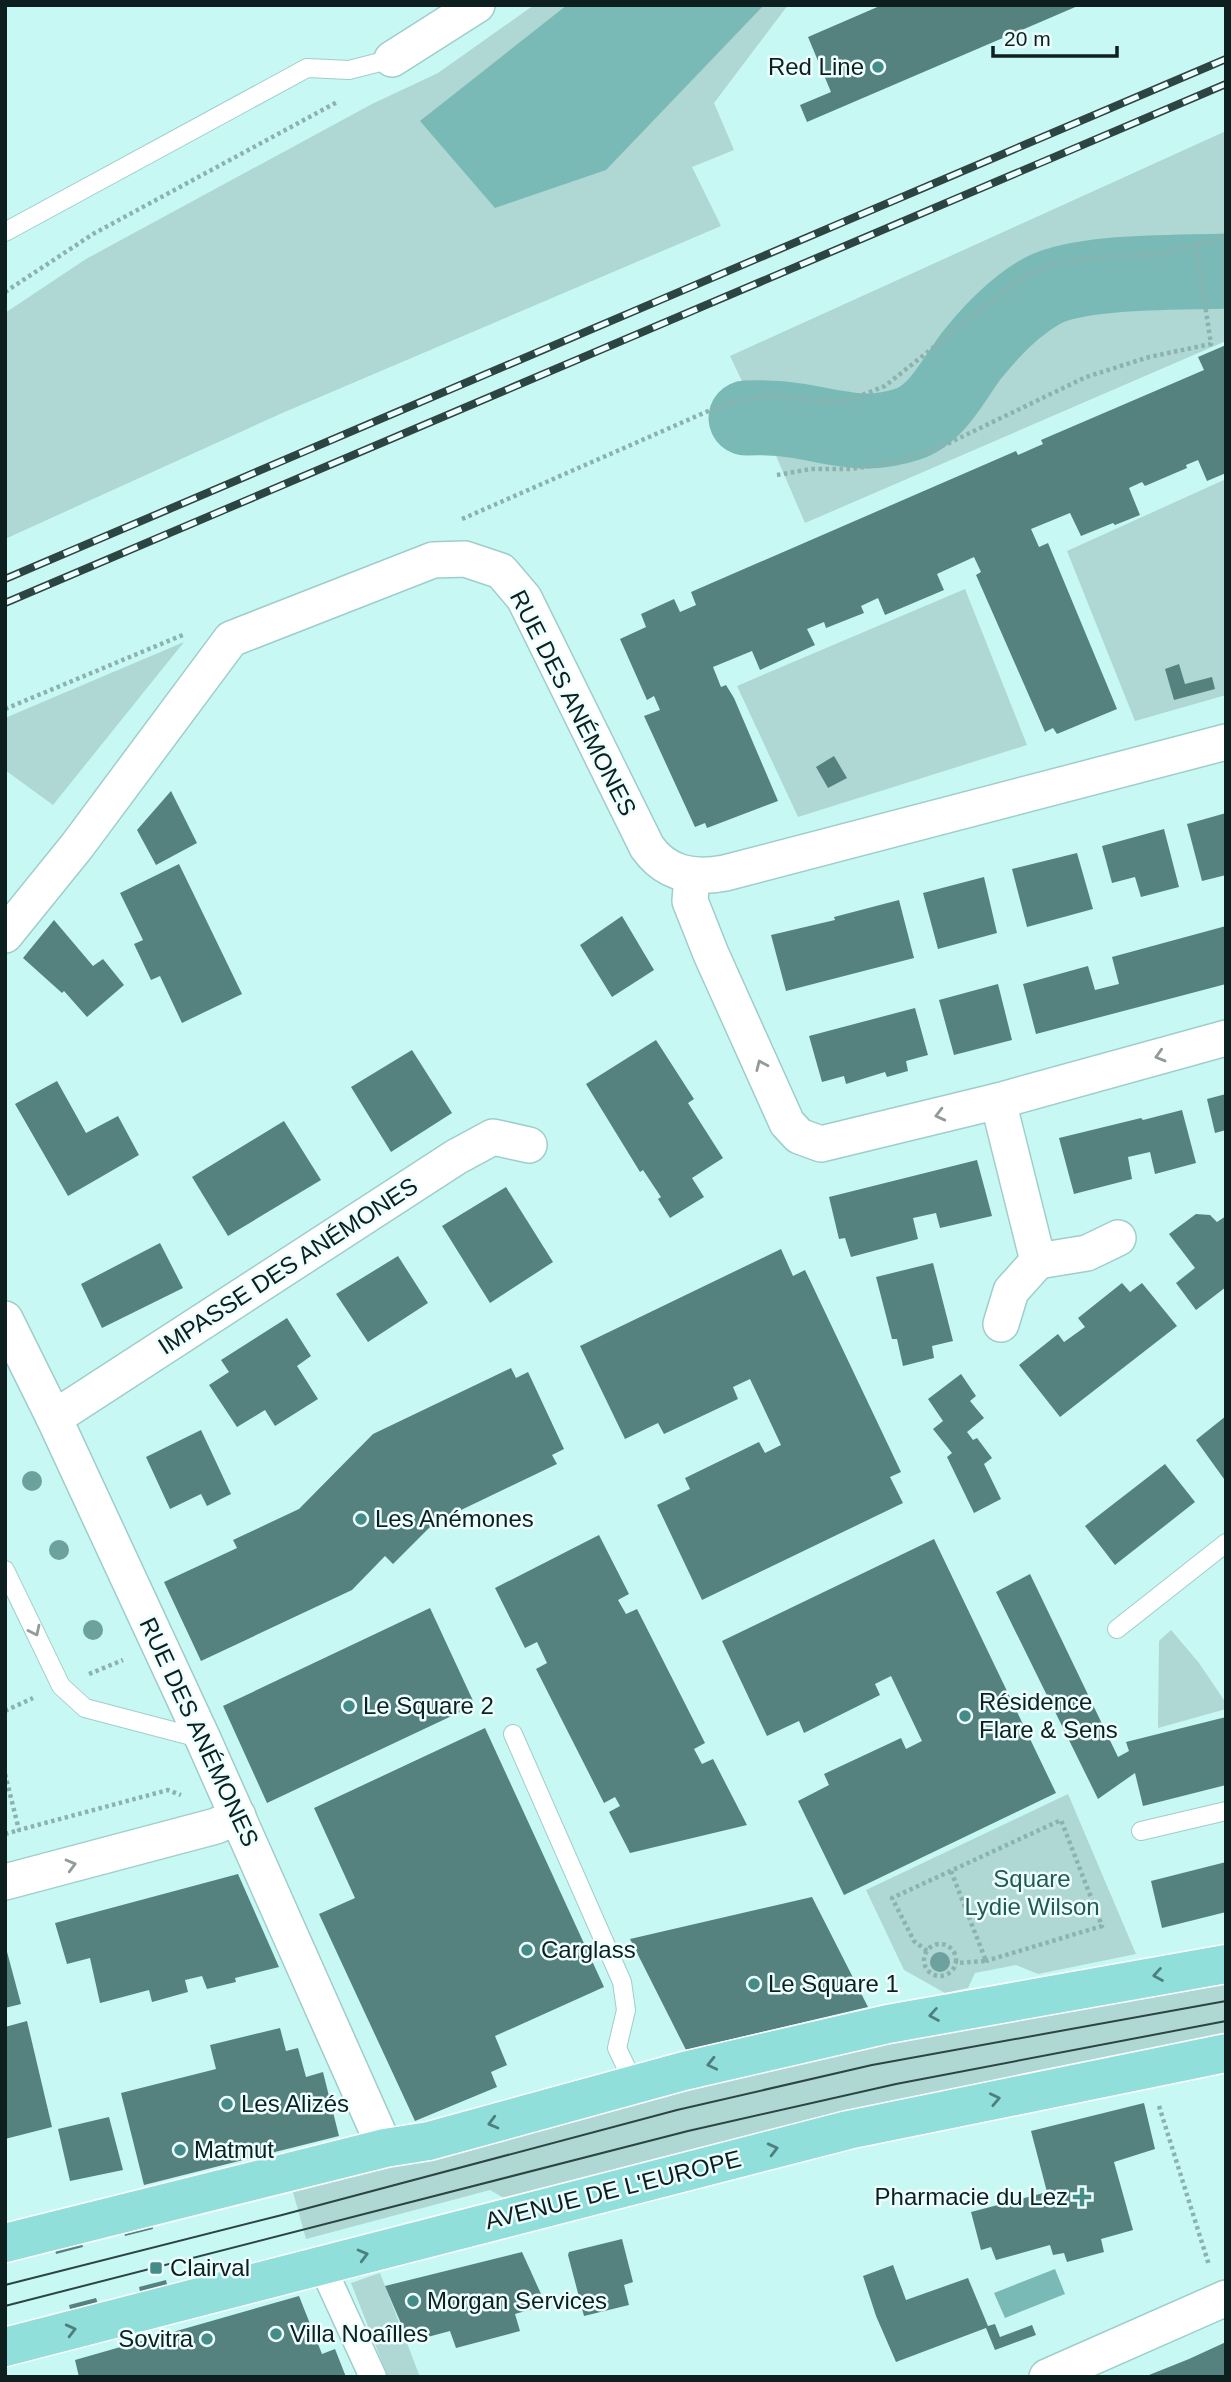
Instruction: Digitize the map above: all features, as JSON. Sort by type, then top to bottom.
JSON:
[{"type":"main road","points":[[5,2243],[385,2148],[429,2141],[684,2071],[888,2024],[1226,1964]]},
{"type":"main road","name":"AVENUE DE L'EUROPE","points":[[5,2347],[848,2130],[1226,2053]]},
{"type":"street","points":[[392,59],[477,5]]},
{"type":"street","name":"RUE DES ANÉMONES","points":[[231,639],[433,559],[465,559],[501,571],[524,598],[647,847],[663,865],[677,873],[692,875],[725,873],[1226,742]]},
{"type":"street","points":[[5,935],[77,846],[231,639]]},
{"type":"street","points":[[692,875],[690,901],[787,1123],[799,1136],[821,1144],[998,1101],[1226,1038]]},
{"type":"street","points":[[998,1101],[1038,1261]]},
{"type":"street","name":"IMPASSE DES ANÉMONES","points":[[54,1418],[456,1157],[493,1137],[529,1145]]},
{"type":"street","points":[[1001,1324],[1011,1291],[1038,1261],[1087,1253],[1118,1238]]},
{"type":"street","name":"RUE DES ANÉMONES","points":[[5,1319],[54,1418],[203,1739],[385,2148]]},
{"type":"street","points":[[5,1882],[216,1826],[238,1816]]},
{"type":"street","points":[[322,2266],[373,2377]]},
{"type":"street","points":[[1048,2377],[1223,2299]]},
{"type":"lane","points":[[5,232],[307,68],[349,70],[392,59]]},
{"type":"lane","points":[[1117,1629],[1226,1543]]},
{"type":"lane","points":[[5,1570],[61,1686],[85,1708],[203,1739]]},
{"type":"lane","points":[[513,1734],[622,1982],[626,2010],[617,2048],[634,2084]]},
{"type":"lane","points":[[1141,1831],[1226,1811]]},
{"type":"path","points":[[5,292],[93,234],[347,97]]},
{"type":"path","points":[[458,521],[722,405],[768,394],[806,400],[847,401],[885,386],[1018,280],[1049,265],[1091,258],[1159,254],[1226,237]]},
{"type":"path","points":[[777,475],[811,469],[851,469],[897,461],[947,444],[1086,377],[1149,357],[1211,344],[1196,246]]},
{"type":"path","points":[[5,709],[191,631],[231,639]]},
{"type":"path","points":[[5,1774],[19,1830]]},
{"type":"path","points":[[5,1834],[168,1790],[190,1798]]},
{"type":"path","points":[[927,1951],[914,1941],[892,1898],[1061,1820],[1102,1926],[986,1961],[956,1963]]},
{"type":"path","points":[[951,1871],[986,1961],[998,2003]]},
{"type":"path","points":[[936,1945],[946,1945],[954,1952],[956,1963],[952,1972],[942,1977],[936,1976],[925,1966],[924,1961],[927,1951],[936,1945]]},
{"type":"path","points":[[1147,2068],[1223,2299]]},
{"type":"green space","points":[[534,5],[788,5],[714,103],[734,150],[692,167],[721,226],[280,414],[5,539],[5,313],[86,259],[372,104],[438,73]]},
{"type":"green space","points":[[1226,131],[1226,341],[805,523],[730,356]]},
{"type":"green space","points":[[1226,479],[1226,695],[1135,721],[1067,551]]},
{"type":"green space","points":[[965,589],[1027,745],[798,817],[737,686]]},
{"type":"green space","points":[[184,642],[53,805],[5,770],[5,718]]},
{"type":"green space","points":[[1171,1630],[1199,1663],[1226,1703],[1226,1709],[1158,1728],[1159,1641]]},
{"type":"green space","name":"Square Lydie Wilson","points":[[1068,1794],[1136,1954],[1038,1974],[1016,1965],[975,1973],[968,1988],[945,1993],[904,1970],[866,1890]]},
{"type":"green space","points":[[1226,1977],[1226,2039],[875,2104],[509,2201],[490,2190],[306,2239],[291,2185],[685,2083]]},
{"type":"green space","points":[[380,2273],[420,2377],[388,2377],[351,2283]]},
{"type":"shaded area","points":[[567,5],[764,5],[606,170],[495,208],[420,121]]},
{"type":"shaded area","points":[[1055,2269],[1065,2294],[1005,2318],[994,2293]]},
{"type":"building","name":"Red Line","points":[[882,5],[1080,5],[807,122],[800,105],[831,92],[808,37]]},
{"type":"building","points":[[1226,345],[1226,473],[1207,481],[1198,460],[1186,465],[1187,468],[1145,486],[1142,482],[1129,488],[1140,515],[1081,536],[1070,513],[1031,529],[1039,547],[1048,543],[1117,709],[1057,734],[1053,728],[1045,732],[976,575],[981,572],[974,557],[937,574],[944,590],[885,615],[878,598],[861,606],[864,613],[826,628],[824,622],[807,629],[815,645],[760,670],[752,651],[713,667],[721,687],[726,685],[734,698],[778,801],[707,828],[705,823],[695,827],[644,716],[660,710],[654,696],[647,700],[620,639],[646,627],[641,614],[674,599],[680,612],[696,605],[691,592],[1016,451],[1018,455],[1043,444],[1041,440],[1204,370],[1198,357]]},
{"type":"building","points":[[1179,664],[1185,684],[1212,677],[1215,689],[1174,700],[1165,669]]},
{"type":"building","points":[[834,756],[847,778],[828,788],[816,767]]},
{"type":"building","points":[[171,791],[197,843],[156,865],[137,830]]},
{"type":"building","points":[[1226,813],[1226,875],[1202,881],[1187,824]]},
{"type":"building","points":[[1164,829],[1179,887],[1141,897],[1135,877],[1112,883],[1102,846]]},
{"type":"building","points":[[1077,853],[1093,909],[1027,927],[1012,869]]},
{"type":"building","points":[[179,864],[242,994],[182,1023],[160,976],[151,980],[134,944],[143,940],[120,893]]},
{"type":"building","points":[[984,877],[997,933],[938,949],[923,893]]},
{"type":"building","points":[[899,900],[914,958],[786,991],[771,935],[835,920],[834,917]]},
{"type":"building","points":[[622,916],[654,970],[612,997],[580,945]]},
{"type":"building","points":[[54,920],[93,966],[103,959],[124,985],[87,1017],[64,991],[62,993],[23,958]]},
{"type":"building","points":[[1226,926],[1226,984],[1036,1034],[1023,984],[1088,966],[1095,990],[1119,984],[1112,957]]},
{"type":"building","points":[[998,984],[1012,1040],[954,1055],[939,1000]]},
{"type":"building","points":[[915,1008],[928,1055],[906,1061],[908,1071],[887,1077],[885,1072],[846,1084],[844,1076],[822,1082],[809,1036]]},
{"type":"building","points":[[656,1040],[694,1099],[688,1103],[723,1158],[692,1178],[704,1197],[670,1218],[658,1199],[661,1197],[643,1170],[640,1172],[586,1084]]},
{"type":"building","points":[[412,1050],[452,1113],[391,1152],[351,1087]]},
{"type":"building","points":[[57,1081],[86,1133],[118,1116],[139,1155],[68,1196],[15,1104]]},
{"type":"building","points":[[1226,1094],[1226,1130],[1215,1133],[1207,1099]]},
{"type":"building","points":[[1182,1110],[1196,1163],[1155,1174],[1150,1152],[1128,1157],[1132,1179],[1074,1194],[1059,1138]]},
{"type":"building","points":[[284,1121],[321,1180],[228,1236],[192,1177]]},
{"type":"building","points":[[977,1160],[992,1216],[940,1228],[936,1213],[913,1218],[918,1239],[851,1257],[845,1238],[839,1239],[829,1197]]},
{"type":"building","points":[[506,1187],[553,1262],[490,1303],[442,1226]]},
{"type":"building","points":[[1196,1214],[1210,1215],[1217,1222],[1226,1216],[1226,1287],[1196,1310],[1176,1283],[1195,1268],[1169,1234]]},
{"type":"building","points":[[160,1243],[183,1288],[102,1328],[81,1284]]},
{"type":"building","points":[[781,1249],[793,1276],[805,1270],[901,1472],[890,1477],[903,1503],[702,1600],[657,1505],[690,1489],[685,1478],[759,1442],[765,1453],[781,1445],[750,1379],[733,1387],[738,1399],[664,1434],[658,1423],[625,1439],[580,1346]]},
{"type":"building","points":[[398,1256],[428,1303],[368,1342],[336,1294]]},
{"type":"building","points":[[933,1263],[953,1341],[932,1346],[934,1358],[903,1366],[897,1339],[892,1339],[876,1277]]},
{"type":"building","points":[[1122,1283],[1130,1292],[1142,1283],[1177,1326],[1060,1417],[1019,1365],[1058,1334],[1064,1342],[1085,1327],[1078,1318]]},
{"type":"building","points":[[287,1318],[311,1356],[297,1366],[318,1399],[275,1426],[265,1410],[237,1427],[209,1385],[229,1372],[221,1360]]},
{"type":"building","name":"Les Anémones","points":[[511,1368],[516,1378],[528,1372],[564,1449],[552,1455],[557,1464],[434,1523],[393,1564],[385,1556],[352,1590],[201,1661],[164,1582],[237,1548],[233,1540],[299,1509],[373,1434]]},
{"type":"building","points":[[961,1374],[976,1396],[970,1401],[984,1418],[967,1432],[973,1440],[977,1438],[992,1458],[984,1464],[1001,1499],[974,1513],[947,1457],[952,1453],[933,1429],[943,1421],[928,1399]]},
{"type":"building","points":[[1226,1416],[1226,1478],[1224,1479],[1196,1440]]},
{"type":"building","points":[[201,1430],[231,1494],[207,1506],[201,1494],[170,1509],[146,1457]]},
{"type":"building","points":[[1165,1464],[1195,1502],[1115,1565],[1085,1526]]},
{"type":"building","points":[[599,1535],[629,1594],[618,1600],[626,1614],[637,1609],[705,1743],[694,1749],[702,1764],[713,1759],[747,1825],[630,1853],[609,1812],[620,1806],[615,1797],[604,1803],[536,1669],[547,1663],[537,1642],[525,1648],[495,1588]]},
{"type":"building","name":"Résidence Flare & Sens","points":[[934,1539],[1056,1793],[844,1895],[798,1801],[829,1785],[824,1774],[901,1738],[906,1749],[922,1741],[891,1676],[875,1684],[880,1695],[804,1733],[799,1721],[767,1736],[722,1641]]},
{"type":"building","points":[[1030,1574],[1118,1757],[1129,1751],[1126,1742],[1226,1717],[1226,1785],[1143,1806],[1135,1773],[1098,1799],[996,1592]]},
{"type":"building","name":"Le Square 2","points":[[430,1608],[475,1705],[267,1803],[223,1706]]},
{"type":"building","points":[[485,1728],[604,1987],[495,2036],[507,2065],[491,2072],[497,2087],[415,2121],[319,1914],[355,1898],[314,1808]]},
{"type":"building","points":[[1226,1862],[1226,1912],[1162,1928],[1151,1881]]},
{"type":"building","points":[[238,1874],[279,1967],[235,1978],[236,1982],[207,1989],[202,1976],[185,1980],[188,1992],[152,2002],[149,1990],[100,2003],[90,1958],[67,1964],[55,1923]]},
{"type":"building","name":"Le Square 1","points":[[812,1897],[868,2007],[686,2050],[630,1939]]},
{"type":"building","points":[[5,1949],[21,2004],[5,2008]]},
{"type":"building","points":[[27,2021],[52,2127],[5,2139],[5,2027]]},
{"type":"building","name":"Les Alizés","points":[[280,2028],[286,2051],[298,2048],[306,2077],[323,2072],[339,2136],[144,2185],[121,2093],[216,2069],[210,2045]]},
{"type":"building","points":[[1144,2103],[1155,2149],[1114,2162],[1133,2230],[1101,2239],[1104,2252],[1067,2262],[1064,2253],[1053,2255],[1050,2245],[996,2260],[991,2247],[981,2250],[971,2212],[1047,2192],[1031,2131]]},
{"type":"building","points":[[109,2117],[123,2170],[70,2181],[58,2129]]},
{"type":"building","points":[[151,2220],[153,2229],[125,2236],[122,2227]]},
{"type":"building","points":[[81,2238],[83,2247],[56,2254],[54,2245]]},
{"type":"building","points":[[622,2239],[633,2282],[624,2285],[629,2305],[584,2316],[569,2252]]},
{"type":"building","points":[[522,2252],[546,2305],[515,2314],[520,2331],[456,2348],[450,2331],[409,2342],[385,2286]]},
{"type":"building","points":[[893,2265],[906,2300],[968,2278],[988,2326],[995,2324],[1000,2337],[1032,2325],[1036,2335],[995,2350],[986,2328],[896,2362],[876,2316],[863,2276]]},
{"type":"building","points":[[166,2280],[168,2289],[141,2296],[139,2287]]},
{"type":"building","points":[[299,2296],[322,2354],[335,2349],[346,2377],[79,2377],[75,2360]]},
{"type":"building","points":[[96,2298],[99,2307],[71,2314],[69,2305]]},
{"type":"building","points":[[1226,2342],[1226,2377],[1144,2377],[1189,2359]]},
{"type":"waterway","points":[[746,418],[786,419],[866,431],[908,424],[919,419],[937,404],[972,355],[996,328],[1013,311],[1042,291],[1059,284],[1105,276],[1226,271]]},
{"type":"tram line","points":[[5,2285],[677,2110],[872,2065],[1226,2001]]},
{"type":"tram line","points":[[5,2306],[688,2131],[896,2084],[1226,2021]]},
{"type":"railway","points":[[5,579],[1226,59]]},
{"type":"railway","points":[[5,603],[1226,84]]},
{"type":"place","name":"Red Line","points":[[878,67]]},
{"type":"place","name":"Les Anémones","points":[[361,1519]]},
{"type":"place","name":"Le Square 2","points":[[349,1706]]},
{"type":"place","name":"Résidence Flare & Sens","points":[[965,1716]]},
{"type":"place","name":"Carglass","points":[[527,1950]]},
{"type":"place","name":"Le Square 1","points":[[754,1984]]},
{"type":"place","name":"Les Alizés","points":[[227,2104]]},
{"type":"place","name":"Matmut","points":[[180,2150]]},
{"type":"place","name":"Pharmacie du Lez","points":[[1082,2197]]},
{"type":"place","name":"Clairval","points":[[156,2268]]},
{"type":"place","name":"Morgan Services","points":[[413,2301]]},
{"type":"place","name":"Villa Noaîlles","points":[[276,2334]]},
{"type":"place","name":"Sovitra","points":[[207,2339]]}]
